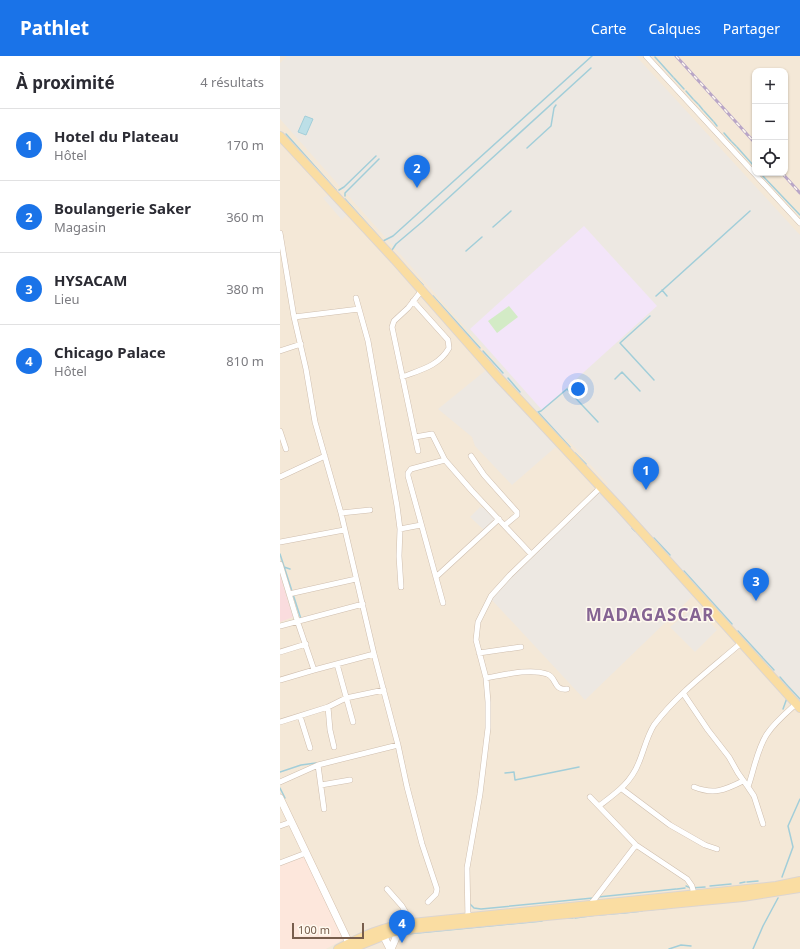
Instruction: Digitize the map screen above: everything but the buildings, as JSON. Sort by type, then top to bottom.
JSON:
[{"type":"main road","points":[[280,136],[798,706]]},
{"type":"main road","points":[[399,928],[412,923],[468,921],[590,905],[776,886],[800,881]]},
{"type":"main road","points":[[338,949],[350,946],[381,932],[399,928],[743,897],[800,888]]},
{"type":"street","points":[[646,56],[800,223]]},
{"type":"street","points":[[280,233],[281,250],[294,317],[301,344],[315,422],[341,513],[374,654],[398,745],[418,830],[437,889],[436,894],[428,902]]},
{"type":"street","points":[[418,451],[392,324],[421,291]]},
{"type":"street","points":[[356,298],[368,341],[397,506],[400,529],[399,556],[401,587]]},
{"type":"street","points":[[402,377],[432,366],[443,357],[449,348],[448,340],[415,299]]},
{"type":"street","points":[[294,317],[359,309]]},
{"type":"street","points":[[280,351],[301,344]]},
{"type":"street","points":[[280,431],[286,449]]},
{"type":"street","points":[[415,437],[432,434],[445,460],[531,554]]},
{"type":"street","points":[[280,477],[325,456]]},
{"type":"street","points":[[471,456],[484,475],[517,512],[517,515],[505,525]]},
{"type":"street","points":[[443,603],[408,473],[411,469],[445,460]]},
{"type":"street","points":[[468,921],[467,868],[480,794],[488,728],[486,678],[479,653],[476,631],[478,622],[491,596],[531,554],[601,488]]},
{"type":"street","points":[[341,513],[370,510]]},
{"type":"street","points":[[436,577],[499,519]]},
{"type":"street","points":[[400,529],[421,525]]},
{"type":"street","points":[[280,542],[344,530]]},
{"type":"street","points":[[280,564],[314,670]]},
{"type":"street","points":[[289,594],[356,579]]},
{"type":"street","points":[[280,626],[297,620],[363,604]]},
{"type":"street","points":[[599,806],[622,789],[635,771],[654,726],[683,693],[741,643]]},
{"type":"street","points":[[280,652],[306,644]]},
{"type":"street","points":[[479,653],[521,647]]},
{"type":"street","points":[[280,680],[374,654]]},
{"type":"street","points":[[337,664],[353,722]]},
{"type":"street","points":[[486,678],[520,672],[546,673],[551,676],[559,688],[562,690],[567,689]]},
{"type":"street","points":[[280,722],[328,707],[346,698],[384,690]]},
{"type":"street","points":[[683,693],[708,730],[729,757],[754,796],[763,824]]},
{"type":"street","points":[[748,787],[763,742],[768,733],[782,717],[798,706]]},
{"type":"street","points":[[328,707],[330,734],[334,747]]},
{"type":"street","points":[[300,716],[310,748]]},
{"type":"street","points":[[280,782],[318,765],[398,745]]},
{"type":"street","points":[[318,765],[324,810]]},
{"type":"street","points":[[321,785],[350,780]]},
{"type":"street","points":[[694,787],[704,791],[715,792],[743,781]]},
{"type":"street","points":[[622,789],[670,826],[705,845],[716,849]]},
{"type":"street","points":[[590,797],[636,845],[688,879],[694,894]]},
{"type":"street","points":[[280,798],[350,946]]},
{"type":"street","points":[[280,826],[291,822]]},
{"type":"street","points":[[590,905],[636,845]]},
{"type":"street","points":[[280,863],[306,853]]},
{"type":"street","points":[[387,889],[402,906],[412,923]]},
{"type":"street","points":[[391,949],[399,928]]},
{"type":"street","points":[[381,932],[391,949]]},
{"type":"shaded area","points":[[280,56],[800,56],[800,949],[280,949]]},
{"type":"shaded area","points":[[287,56],[636,56],[800,235],[800,699],[700,589],[585,700],[490,598],[535,551],[608,484],[566,438],[512,485],[475,446],[472,437],[438,409],[496,362],[280,119],[280,63]]},
{"type":"shaded area","points":[[330,194],[348,213],[342,220],[323,198]]},
{"type":"shaded area","points":[[584,226],[657,306],[542,410],[470,329]]},
{"type":"shaded area","points":[[480,507],[487,509],[497,518],[484,530],[470,517]]},
{"type":"shaded area","points":[[280,575],[293,617],[280,622]]},
{"type":"shaded area","points":[[695,606],[717,630],[695,652],[670,627]]},
{"type":"shaded area","points":[[304,856],[343,936],[342,940],[326,949],[280,949],[280,865]]},
{"type":"green space","points":[[509,306],[518,317],[497,333],[488,321]]},
{"type":"water","points":[[305,116],[313,119],[306,135],[298,132]]},
{"type":"waterway","points":[[383,241],[393,236],[592,56]]},
{"type":"waterway","points":[[655,57],[673,77]]},
{"type":"waterway","points":[[392,250],[396,244],[591,68]]},
{"type":"waterway","points":[[674,78],[684,89]]},
{"type":"waterway","points":[[686,91],[693,99]]},
{"type":"waterway","points":[[694,100],[698,104]]},
{"type":"waterway","points":[[527,148],[551,126],[554,108],[556,105]]},
{"type":"waterway","points":[[699,105],[703,110]]},
{"type":"waterway","points":[[704,111],[713,121]]},
{"type":"waterway","points":[[714,122],[717,126]]},
{"type":"waterway","points":[[724,133],[731,141]]},
{"type":"waterway","points":[[286,134],[336,190]]},
{"type":"waterway","points":[[732,142],[736,146]]},
{"type":"waterway","points":[[737,147],[752,164]]},
{"type":"waterway","points":[[339,190],[376,156]]},
{"type":"waterway","points":[[345,196],[345,193],[379,159]]},
{"type":"waterway","points":[[763,176],[800,215]]},
{"type":"waterway","points":[[345,199],[380,238]]},
{"type":"waterway","points":[[502,219],[511,211]]},
{"type":"waterway","points":[[656,296],[750,211]]},
{"type":"waterway","points":[[493,227],[501,220]]},
{"type":"waterway","points":[[466,251],[482,237]]},
{"type":"waterway","points":[[407,268],[423,285]]},
{"type":"waterway","points":[[662,290],[667,296]]},
{"type":"waterway","points":[[433,296],[480,348]]},
{"type":"waterway","points":[[650,316],[620,343],[654,380]]},
{"type":"waterway","points":[[483,351],[503,373]]},
{"type":"waterway","points":[[615,379],[622,372],[640,391]]},
{"type":"waterway","points":[[508,378],[520,392]]},
{"type":"waterway","points":[[570,447],[538,412],[567,389],[598,422]]},
{"type":"waterway","points":[[575,453],[586,464]]},
{"type":"waterway","points":[[632,528],[635,531]]},
{"type":"waterway","points":[[642,538],[658,556]]},
{"type":"waterway","points":[[654,538],[670,555]]},
{"type":"waterway","points":[[280,554],[301,619]]},
{"type":"waterway","points":[[284,567],[290,569]]},
{"type":"waterway","points":[[684,571],[732,624]]},
{"type":"waterway","points":[[738,631],[774,670]]},
{"type":"waterway","points":[[780,677],[786,684]]},
{"type":"waterway","points":[[786,684],[800,699]]},
{"type":"waterway","points":[[783,709],[787,698]]},
{"type":"waterway","points":[[280,772],[301,765],[316,763]]},
{"type":"waterway","points":[[505,773],[514,772],[515,780],[579,767]]},
{"type":"waterway","points":[[280,788],[285,798]]},
{"type":"waterway","points":[[782,877],[793,847],[788,826],[800,799]]},
{"type":"waterway","points":[[747,882],[758,881]]},
{"type":"waterway","points":[[740,883],[745,882]]},
{"type":"waterway","points":[[710,886],[731,884]]},
{"type":"waterway","points":[[686,886],[691,888],[705,887]]},
{"type":"waterway","points":[[677,889],[685,888]]},
{"type":"waterway","points":[[598,897],[676,889]]},
{"type":"waterway","points":[[470,904],[474,908],[481,909],[593,898]]},
{"type":"waterway","points":[[753,949],[778,898]]},
{"type":"waterway","points":[[647,910],[671,908]]},
{"type":"waterway","points":[[624,913],[642,911]]},
{"type":"waterway","points":[[598,915],[623,913]]},
{"type":"waterway","points":[[575,918],[596,915]]},
{"type":"waterway","points":[[567,918],[573,918]]},
{"type":"waterway","points":[[399,939],[407,934],[542,921]]},
{"type":"waterway","points":[[669,949],[681,945],[691,946]]},
{"type":"railway","points":[[676,56],[752,140]]},
{"type":"railway","points":[[785,176],[800,193]]},
{"type":"place","name":"Boulangerie Saker","points":[[417,188]]},
{"type":"place","name":"Hotel du Plateau","points":[[646,490]]},
{"type":"place","name":"HYSACAM","points":[[756,601]]},
{"type":"place","name":"Chicago Palace","points":[[402,943]]},
{"type":"district","name":"MADAGASCAR","points":[[650,615]]}]
